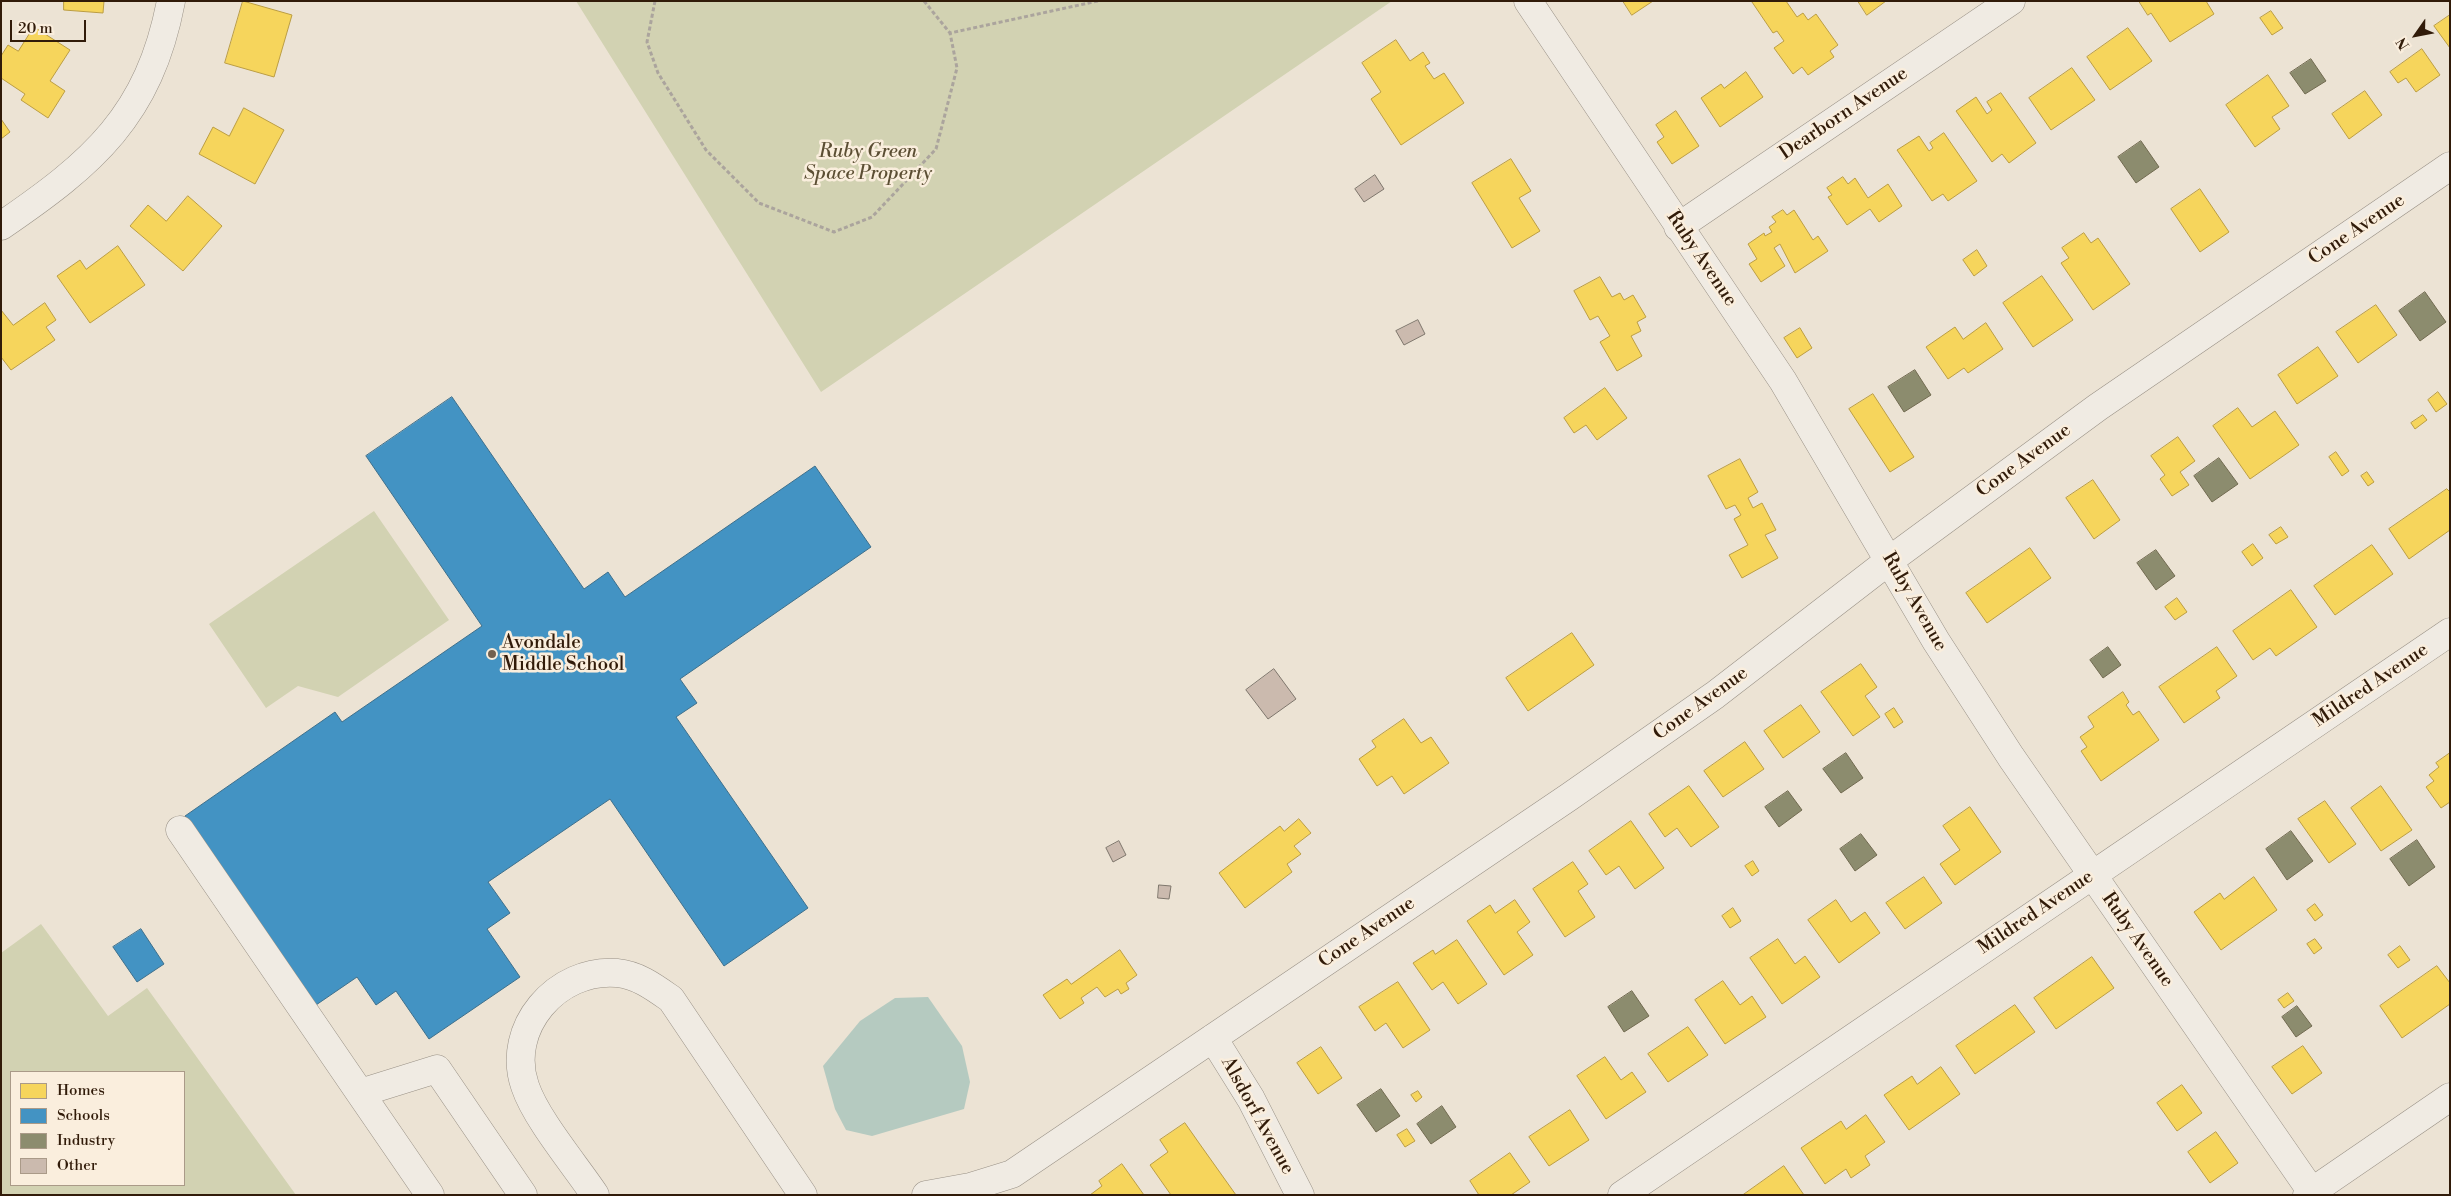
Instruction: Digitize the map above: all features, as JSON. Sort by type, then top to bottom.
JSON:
[{"type":"street","points":[[1,226],[55,189],[84,165],[118,127],[145,84],[155,61],[171,1]]},
{"type":"street","name":"Ruby Avenue","points":[[1528,1],[1783,381],[1890,560],[1936,642],[2011,757],[2311,1194]]},
{"type":"street","name":"Dearborn Avenue","points":[[1678,226],[2010,1]]},
{"type":"street","name":"Cone Avenue","points":[[926,1195],[970,1187],[1012,1174],[1715,695],[1890,560],[2098,407],[2450,166]]},
{"type":"street","name":"Mildred Avenue","points":[[1622,1195],[2450,632]]},
{"type":"street","points":[[180,830],[430,1195]]},
{"type":"street","points":[[596,1195],[537,1111],[525,1086],[521,1058],[526,1031],[539,1007],[559,988],[587,975],[617,973],[646,981],[671,999],[804,1195]]},
{"type":"street","name":"Alsdorf Avenue","points":[[1213,1038],[1251,1100],[1300,1195]]},
{"type":"street","points":[[360,1093],[437,1070],[523,1195]]},
{"type":"street","points":[[2311,1194],[2450,1097]]},
{"type":"path","points":[[655,1],[647,42],[658,73],[706,150],[759,203],[834,232],[872,217],[936,149],[957,68],[950,33],[924,1]]},
{"type":"path","points":[[950,33],[1098,1]]},
{"type":"green space","name":"Ruby Green Space Property","points":[[576,1],[1392,1],[821,392]]},
{"type":"green space","points":[[374,511],[449,620],[338,697],[298,686],[266,708],[209,624]]},
{"type":"green space","points":[[41,924],[108,1016],[147,988],[296,1195],[1,1195],[1,953]]},
{"type":"shaded area","points":[[928,997],[962,1046],[970,1082],[964,1109],[872,1136],[846,1130],[835,1109],[823,1066],[860,1021],[895,998]]},
{"type":"building: Homes","points":[[64,1],[104,1],[103,13],[64,10]]},
{"type":"building: Homes","points":[[243,1],[292,15],[274,77],[225,63]]},
{"type":"building: Homes","points":[[1623,1],[1653,1],[1632,15]]},
{"type":"building: Homes","points":[[1753,1],[1786,1],[1797,17],[1803,13],[1808,20],[1816,14],[1838,45],[1830,51],[1834,57],[1808,75],[1802,67],[1793,74],[1774,48],[1784,41],[1777,31],[1773,33]]},
{"type":"building: Homes","points":[[1858,1],[1886,1],[1867,15]]},
{"type":"building: Homes","points":[[2139,1],[2206,1],[2214,14],[2170,42],[2151,13],[2148,15]]},
{"type":"building: Homes","points":[[2271,11],[2283,28],[2272,35],[2260,18]]},
{"type":"building: Homes","points":[[2450,15],[2450,48],[2434,26]]},
{"type":"building: Homes","points":[[34,27],[70,50],[50,81],[65,91],[48,118],[21,100],[25,94],[1,78],[1,56],[8,45],[18,51]]},
{"type":"building: Homes","points":[[2128,28],[2152,61],[2110,90],[2087,57]]},
{"type":"building: Homes","points":[[1396,40],[1410,61],[1423,52],[1430,63],[1425,66],[1434,79],[1444,73],[1464,103],[1401,145],[1371,99],[1381,92],[1362,63]]},
{"type":"building: Homes","points":[[2422,49],[2440,75],[2416,92],[2406,78],[2398,83],[2390,72]]},
{"type":"building: Homes","points":[[2072,68],[2095,100],[2051,130],[2029,98]]},
{"type":"building: Homes","points":[[1746,72],[1763,97],[1720,127],[1701,98],[1721,84],[1724,88]]},
{"type":"building: Homes","points":[[2268,75],[2289,106],[2272,117],[2280,129],[2255,147],[2226,105]]},
{"type":"building: Homes","points":[[2365,91],[2382,115],[2349,139],[2332,114]]},
{"type":"building: Homes","points":[[2001,93],[2036,143],[2009,163],[2002,154],[1992,162],[1956,111],[1976,97],[1987,114],[1992,110],[1987,102]]},
{"type":"building: Homes","points":[[244,108],[284,130],[255,184],[199,154],[213,127],[229,136]]},
{"type":"building: Homes","points":[[1676,111],[1699,146],[1672,164],[1657,142],[1664,137],[1656,125]]},
{"type":"building: Homes","points":[[1,119],[10,132],[1,139]]},
{"type":"building: Homes","points":[[1944,133],[1977,181],[1948,201],[1943,194],[1932,201],[1897,150],[1919,136],[1929,151],[1933,148],[1930,143]]},
{"type":"building: Homes","points":[[1511,159],[1531,191],[1519,198],[1540,231],[1512,248],[1472,183]]},
{"type":"building: Homes","points":[[1843,177],[1848,184],[1855,178],[1868,198],[1888,184],[1902,206],[1879,222],[1870,209],[1847,225],[1828,197],[1832,195],[1827,188]]},
{"type":"building: Homes","points":[[2200,189],[2229,232],[2200,252],[2171,209]]},
{"type":"building: Homes","points":[[188,196],[222,226],[183,271],[130,226],[148,205],[166,221]]},
{"type":"building: Homes","points":[[1783,210],[1787,215],[1794,210],[1813,240],[1818,236],[1828,251],[1795,273],[1780,244],[1774,248],[1785,266],[1761,282],[1749,264],[1757,259],[1748,244],[1764,233],[1765,236],[1772,232],[1769,227],[1776,222],[1772,217]]},
{"type":"building: Homes","points":[[2084,233],[2091,243],[2098,238],[2130,284],[2093,310],[2061,263],[2069,258],[2062,248]]},
{"type":"building: Homes","points":[[118,246],[145,285],[90,323],[57,276],[80,260],[86,269]]},
{"type":"building: Homes","points":[[1977,250],[1987,266],[1974,276],[1963,260]]},
{"type":"building: Homes","points":[[2042,276],[2073,320],[2033,347],[2003,303]]},
{"type":"building: Homes","points":[[1600,277],[1612,297],[1620,293],[1624,300],[1633,295],[1646,317],[1637,322],[1641,331],[1631,336],[1642,356],[1617,371],[1600,342],[1610,336],[1598,316],[1590,320],[1574,291]]},
{"type":"building: Homes","points":[[45,303],[56,320],[46,327],[55,340],[11,370],[1,357],[1,310],[13,325]]},
{"type":"building: Homes","points":[[2376,305],[2397,335],[2358,363],[2336,332]]},
{"type":"building: Homes","points":[[1986,323],[2003,349],[1968,373],[1964,368],[1948,379],[1926,347],[1955,327],[1963,339]]},
{"type":"building: Homes","points":[[1800,328],[1812,348],[1797,358],[1784,338]]},
{"type":"building: Homes","points":[[2318,347],[2338,376],[2297,404],[2278,375]]},
{"type":"building: Homes","points":[[1605,388],[1627,418],[1597,440],[1586,425],[1574,433],[1564,418]]},
{"type":"building: Homes","points":[[2438,392],[2447,404],[2436,412],[2428,400]]},
{"type":"building: Homes","points":[[1873,394],[1914,457],[1890,472],[1849,409]]},
{"type":"building: Homes","points":[[2238,408],[2252,427],[2275,411],[2299,445],[2250,479],[2213,426]]},
{"type":"building: Homes","points":[[2423,415],[2427,420],[2415,429],[2411,423]]},
{"type":"building: Homes","points":[[2178,437],[2195,461],[2180,472],[2189,485],[2172,496],[2160,479],[2165,475],[2151,456]]},
{"type":"building: Homes","points":[[2336,452],[2349,471],[2342,476],[2329,457]]},
{"type":"building: Homes","points":[[1740,459],[1758,492],[1748,498],[1753,508],[1762,503],[1776,530],[1765,535],[1778,558],[1742,578],[1729,555],[1748,545],[1734,519],[1741,515],[1735,505],[1726,509],[1708,476]]},
{"type":"building: Homes","points":[[2367,472],[2374,482],[2368,486],[2361,476]]},
{"type":"building: Homes","points":[[2093,480],[2120,520],[2094,539],[2066,498]]},
{"type":"building: Homes","points":[[2447,489],[2450,492],[2450,530],[2409,559],[2389,529]]},
{"type":"building: Homes","points":[[2281,527],[2288,537],[2276,544],[2269,535]]},
{"type":"building: Homes","points":[[2253,544],[2263,558],[2252,566],[2242,552]]},
{"type":"building: Homes","points":[[2372,545],[2393,574],[2335,615],[2314,586]]},
{"type":"building: Homes","points":[[2030,548],[2051,578],[1987,623],[1966,593]]},
{"type":"building: Homes","points":[[2291,590],[2317,627],[2276,656],[2270,648],[2253,660],[2233,631]]},
{"type":"building: Homes","points":[[2177,598],[2187,612],[2175,620],[2165,607]]},
{"type":"building: Homes","points":[[1572,633],[1594,665],[1528,711],[1506,678]]},
{"type":"building: Homes","points":[[2217,647],[2237,676],[2216,691],[2220,698],[2184,723],[2159,687]]},
{"type":"building: Homes","points":[[1861,664],[1877,687],[1865,696],[1880,717],[1853,736],[1821,692]]},
{"type":"building: Homes","points":[[2123,692],[2129,702],[2126,705],[2133,715],[2139,711],[2159,740],[2101,781],[2081,751],[2087,747],[2080,737],[2094,727],[2088,717]]},
{"type":"building: Homes","points":[[1801,705],[1820,732],[1783,758],[1764,731]]},
{"type":"building: Homes","points":[[1894,708],[1903,722],[1894,728],[1885,714]]},
{"type":"building: Homes","points":[[1404,719],[1421,743],[1431,737],[1449,763],[1404,794],[1392,776],[1377,786],[1359,759],[1376,747],[1372,741]]},
{"type":"building: Homes","points":[[1745,742],[1764,769],[1723,797],[1704,771]]},
{"type":"building: Homes","points":[[2450,753],[2450,802],[2441,808],[2426,787],[2434,781],[2429,775],[2439,767],[2436,763]]},
{"type":"building: Homes","points":[[1689,786],[1719,827],[1691,847],[1677,828],[1665,837],[1649,814]]},
{"type":"building: Homes","points":[[2381,786],[2412,830],[2381,851],[2351,808]]},
{"type":"building: Homes","points":[[2325,801],[2356,844],[2329,863],[2298,819]]},
{"type":"building: Homes","points":[[1970,807],[2001,852],[1955,885],[1940,864],[1960,850],[1943,826]]},
{"type":"building: Homes","points":[[1299,819],[1311,833],[1294,846],[1301,854],[1287,864],[1292,872],[1245,908],[1219,873],[1280,826],[1284,831]]},
{"type":"building: Homes","points":[[1631,821],[1664,868],[1635,889],[1619,866],[1606,875],[1589,851]]},
{"type":"building: Homes","points":[[1753,861],[1759,871],[1752,876],[1745,866]]},
{"type":"building: Homes","points":[[1573,862],[1588,884],[1578,891],[1595,917],[1565,937],[1533,889]]},
{"type":"building: Homes","points":[[1924,877],[1942,903],[1905,929],[1886,903]]},
{"type":"building: Homes","points":[[2254,877],[2277,910],[2221,950],[2194,912],[2220,893],[2224,899]]},
{"type":"building: Homes","points":[[1515,900],[1530,922],[1517,932],[1533,955],[1504,975],[1467,921],[1490,905],[1495,913]]},
{"type":"building: Homes","points":[[1836,900],[1851,922],[1865,912],[1880,933],[1839,963],[1808,920]]},
{"type":"building: Homes","points":[[2315,904],[2323,915],[2315,921],[2307,910]]},
{"type":"building: Homes","points":[[1733,908],[1741,921],[1730,928],[1722,916]]},
{"type":"building: Homes","points":[[1778,939],[1795,964],[1805,956],[1820,977],[1782,1004],[1750,958]]},
{"type":"building: Homes","points":[[2315,939],[2322,948],[2314,954],[2307,944]]},
{"type":"building: Homes","points":[[1457,940],[1487,984],[1458,1004],[1443,982],[1432,990],[1413,963],[1433,950],[1435,954]]},
{"type":"building: Homes","points":[[2400,946],[2410,960],[2398,968],[2388,955]]},
{"type":"building: Homes","points":[[1120,950],[1137,975],[1126,983],[1129,989],[1121,994],[1118,989],[1105,997],[1097,987],[1081,998],[1084,1003],[1060,1019],[1043,995],[1067,979],[1071,984]]},
{"type":"building: Homes","points":[[2092,957],[2114,988],[2056,1029],[2034,998]]},
{"type":"building: Homes","points":[[2437,966],[2450,983],[2450,1004],[2402,1038],[2380,1006]]},
{"type":"building: Homes","points":[[1723,981],[1740,1005],[1752,996],[1766,1017],[1725,1044],[1695,1000]]},
{"type":"building: Homes","points":[[1398,982],[1430,1030],[1403,1048],[1386,1023],[1375,1031],[1359,1007]]},
{"type":"building: Homes","points":[[2288,993],[2294,1001],[2284,1008],[2278,1000]]},
{"type":"building: Homes","points":[[2015,1005],[2035,1032],[1975,1074],[1956,1046]]},
{"type":"building: Homes","points":[[1688,1027],[1708,1055],[1668,1082],[1648,1054]]},
{"type":"building: Homes","points":[[2303,1046],[2322,1073],[2292,1094],[2272,1067]]},
{"type":"building: Homes","points":[[1321,1047],[1342,1078],[1318,1094],[1297,1063]]},
{"type":"building: Homes","points":[[1605,1057],[1621,1080],[1632,1072],[1646,1092],[1606,1119],[1577,1076]]},
{"type":"building: Homes","points":[[1941,1067],[1960,1094],[1909,1130],[1884,1095],[1912,1076],[1917,1084]]},
{"type":"building: Homes","points":[[2182,1085],[2202,1113],[2177,1131],[2157,1103]]},
{"type":"building: Homes","points":[[1418,1091],[1422,1097],[1416,1102],[1411,1095]]},
{"type":"building: Homes","points":[[1570,1110],[1589,1140],[1549,1166],[1529,1137]]},
{"type":"building: Homes","points":[[1866,1115],[1885,1142],[1865,1156],[1870,1165],[1851,1178],[1846,1169],[1825,1184],[1801,1148],[1841,1121],[1846,1129]]},
{"type":"building: Homes","points":[[1185,1123],[1236,1195],[1171,1195],[1150,1165],[1168,1152],[1160,1140]]},
{"type":"building: Homes","points":[[1407,1129],[1415,1141],[1405,1147],[1397,1135]]},
{"type":"building: Homes","points":[[2216,1132],[2238,1163],[2210,1183],[2188,1152]]},
{"type":"building: Homes","points":[[1510,1153],[1530,1182],[1511,1195],[1479,1195],[1470,1181]]},
{"type":"building: Homes","points":[[1122,1164],[1144,1195],[1090,1195],[1102,1186],[1099,1181]]},
{"type":"building: Homes","points":[[1784,1166],[1804,1195],[1743,1195]]},
{"type":"building: Schools","points":[[452,397],[584,589],[608,572],[625,597],[815,466],[871,547],[680,679],[697,703],[676,717],[808,908],[724,966],[610,799],[488,882],[510,913],[487,929],[520,977],[429,1039],[396,991],[376,1005],[357,977],[316,1005],[185,816],[335,712],[342,722],[482,626],[366,456]]},
{"type":"building: Schools","points":[[141,929],[164,964],[137,982],[113,947]]},
{"type":"building: Industry","points":[[2311,59],[2326,81],[2305,94],[2290,73]]},
{"type":"building: Industry","points":[[2141,141],[2159,167],[2136,183],[2118,157]]},
{"type":"building: Industry","points":[[2425,292],[2446,322],[2420,341],[2399,311]]},
{"type":"building: Industry","points":[[1915,370],[1931,395],[1904,412],[1888,387]]},
{"type":"building: Industry","points":[[2219,458],[2238,484],[2212,502],[2194,476]]},
{"type":"building: Industry","points":[[2156,550],[2175,576],[2156,590],[2137,563]]},
{"type":"building: Industry","points":[[2108,647],[2121,665],[2103,678],[2090,660]]},
{"type":"building: Industry","points":[[1846,753],[1863,778],[1841,793],[1823,769]]},
{"type":"building: Industry","points":[[1788,791],[1802,810],[1779,827],[1765,807]]},
{"type":"building: Industry","points":[[2291,831],[2313,861],[2287,880],[2266,849]]},
{"type":"building: Industry","points":[[1861,834],[1877,855],[1855,871],[1840,849]]},
{"type":"building: Industry","points":[[2417,840],[2435,867],[2409,886],[2390,859]]},
{"type":"building: Industry","points":[[1632,991],[1649,1016],[1624,1032],[1608,1007]]},
{"type":"building: Industry","points":[[2297,1006],[2312,1026],[2296,1037],[2282,1017]]},
{"type":"building: Industry","points":[[1381,1089],[1400,1116],[1376,1132],[1357,1105]]},
{"type":"building: Industry","points":[[1442,1106],[1456,1127],[1431,1144],[1417,1124]]},
{"type":"building: Other","points":[[1375,175],[1384,189],[1364,202],[1355,189]]},
{"type":"building: Other","points":[[1418,320],[1425,334],[1404,345],[1396,331]]},
{"type":"building: Other","points":[[1274,669],[1296,699],[1268,719],[1246,690]]},
{"type":"building: Other","points":[[1119,841],[1126,855],[1113,862],[1106,848]]},
{"type":"building: Other","points":[[1159,885],[1171,886],[1169,899],[1158,898]]},
{"type":"place","name":"Avondale Middle School","points":[[492,654]]}]
